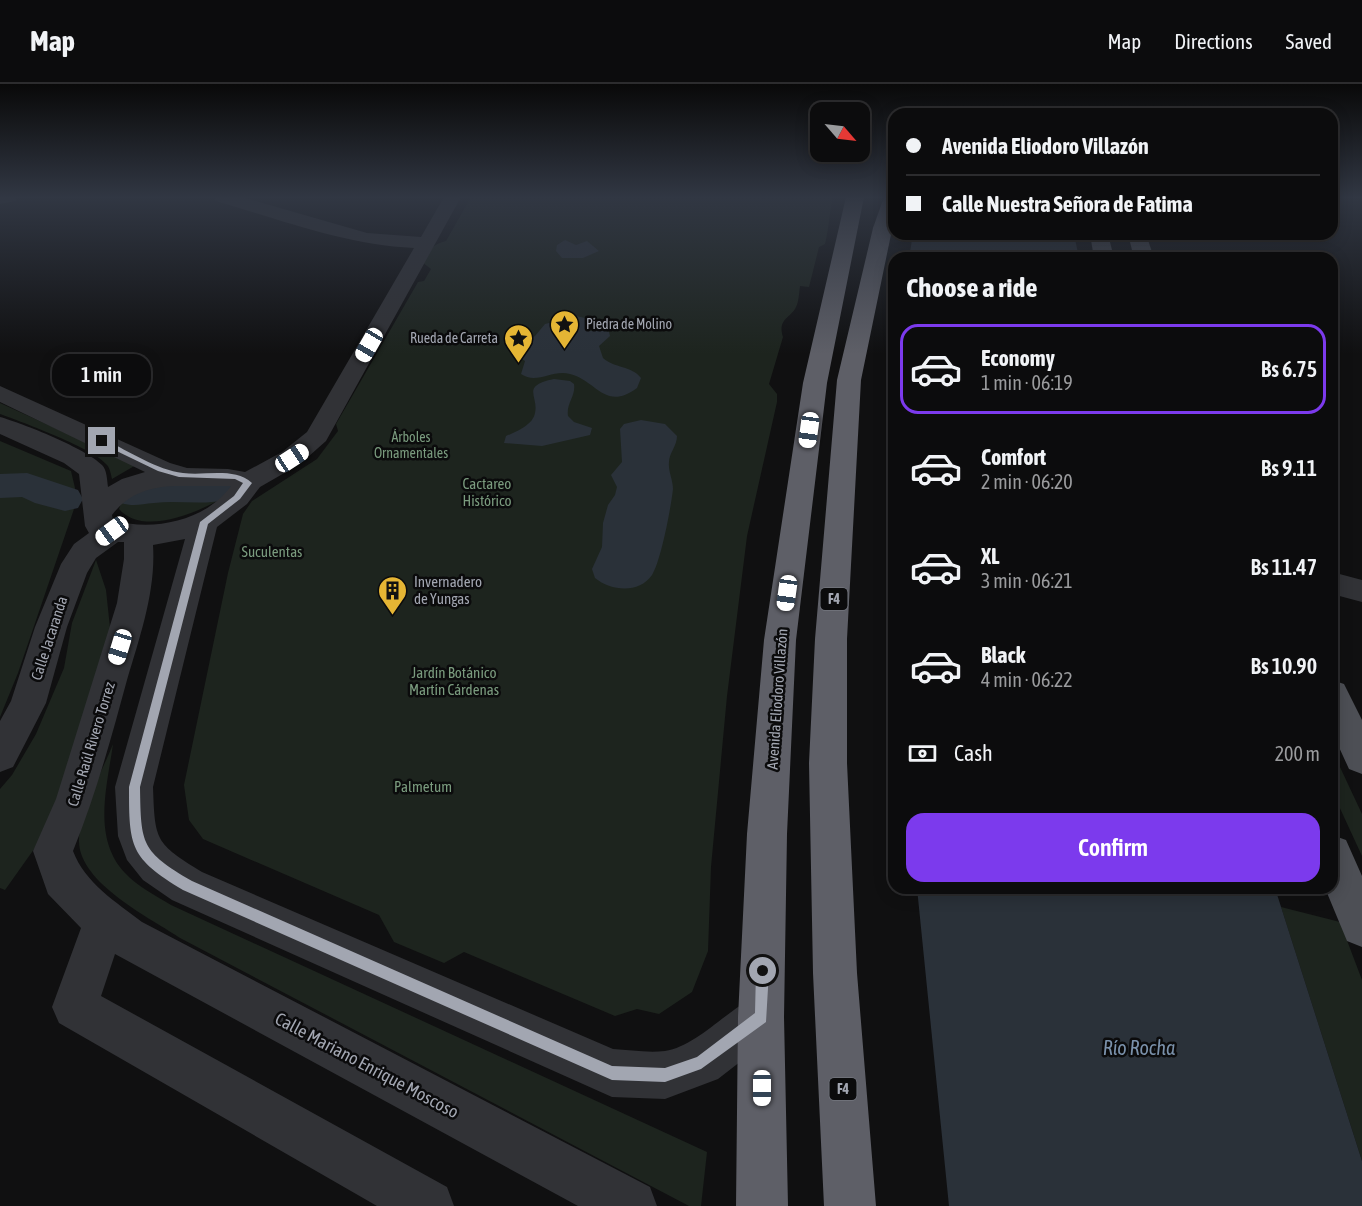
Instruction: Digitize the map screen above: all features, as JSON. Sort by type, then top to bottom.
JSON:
[{"type":"highway","name":"Avenida Eliodoro Villazón","points":[[762,1206],[761,1017],[767,834],[780,640],[815,383],[844,249]]},
{"type":"highway","name":"F4","points":[[850,1206],[835,973],[829,786],[831,650],[849,380],[877,249]]},
{"type":"main road","points":[[1338,707],[1362,758]]},
{"type":"main road","points":[[1338,868],[1362,926]]},
{"type":"street","points":[[116,527],[169,533],[204,522],[237,498],[248,483],[303,451],[317,436],[423,249]]},
{"type":"street","points":[[0,393],[160,469],[182,476],[237,477],[248,483]]},
{"type":"street","name":"Calle Raúl Rivero Torrez","points":[[0,426],[73,457],[92,470],[116,527],[139,559],[133,603],[75,800],[53,851],[63,880]]},
{"type":"street","name":"Calle Jacaranda","points":[[0,756],[28,703],[51,627],[72,572],[85,551],[116,527],[117,492],[133,483],[166,476],[182,476]]},
{"type":"street","points":[[204,522],[134,787],[135,827],[143,852],[156,867],[187,886],[612,1073],[665,1075],[701,1062],[761,1017]]},
{"type":"street","points":[[1338,585],[1362,591]]},
{"type":"street","name":"Calle Mariano Enrique Moscoso","points":[[63,880],[91,910],[127,937],[632,1206]]},
{"type":"street","points":[[105,920],[75,1007],[428,1206]]},
{"type":"green space","name":"Jardín Botánico Martín Cárdenas","points":[[818,249],[809,287],[800,286],[796,307],[783,322],[783,337],[769,384],[777,394],[777,402],[747,536],[727,696],[711,867],[708,951],[692,992],[659,1014],[637,1009],[615,1016],[464,952],[444,963],[394,942],[379,915],[203,839],[189,820],[184,785],[228,573],[243,514],[252,501],[317,459],[338,431],[336,424],[418,282],[424,281],[431,269],[422,262],[429,251]]},
{"type":"green space","points":[[0,403],[136,465],[112,479],[108,466],[100,459],[57,436],[0,414]]},
{"type":"green space","points":[[0,441],[71,471],[75,488],[74,509],[18,673],[0,717]]},
{"type":"green space","points":[[180,483],[222,483],[231,487],[229,494],[205,507],[174,518],[143,521],[130,517],[119,509],[125,499],[149,487]]},
{"type":"green space","points":[[96,560],[106,590],[111,637],[49,828],[5,890],[0,888],[0,789],[12,775],[36,734],[64,668],[72,623]]},
{"type":"green space","points":[[113,744],[105,794],[105,828],[108,844],[115,859],[135,882],[171,905],[707,1152],[701,1206],[689,1206],[182,939],[118,898],[90,871],[82,856],[79,840],[87,804]]},
{"type":"green space","points":[[1338,763],[1362,814],[1362,856],[1338,804]]},
{"type":"green space","points":[[1281,907],[1340,922],[1362,980],[1362,1161]]},
{"type":"water","points":[[910,249],[1077,249],[1078,252],[910,252]]},
{"type":"water","points":[[556,251],[599,251],[583,258],[562,258]]},
{"type":"water","points":[[576,316],[594,320],[587,329],[589,331],[609,332],[610,336],[599,346],[603,358],[637,374],[641,378],[637,388],[626,395],[617,397],[609,396],[579,377],[570,374],[557,373],[533,378],[521,374],[525,361],[513,353],[514,349],[535,336],[545,324]]},
{"type":"water","points":[[554,379],[570,381],[574,384],[568,416],[574,422],[592,428],[590,435],[542,446],[504,443],[506,436],[523,427],[534,417],[536,407],[534,388]]},
{"type":"water","points":[[641,420],[665,424],[677,436],[669,462],[673,486],[672,497],[662,546],[652,575],[640,585],[632,588],[617,588],[595,578],[592,569],[602,547],[603,523],[608,505],[617,487],[611,475],[622,462],[620,429],[624,424]]},
{"type":"water","name":"Río Rocha","points":[[918,894],[1277,894],[1362,1161],[1362,1206],[949,1206]]},
{"type":"waterway","points":[[0,486],[27,485],[48,495],[65,499]]},
{"type":"waterway","points":[[134,495],[153,491],[217,491]]},
{"type":"place","name":"Piedra de Molino","points":[[565,350]]},
{"type":"place","name":"Rueda de Carreta","points":[[519,364]]},
{"type":"place","name":"Invernadero de Yungas","points":[[393,616]]},
{"type":"route","points":[[102,441],[160,469],[182,476],[237,477],[248,483],[237,498],[204,522],[134,787],[135,827],[143,852],[156,867],[187,886],[612,1073],[665,1075],[701,1062],[761,1017],[763,971]]},
{"type":"park label","name":"Árboles Ornamentales","points":[[411,446]]},
{"type":"park label","name":"Cactareo Histórico","points":[[487,492]]},
{"type":"park label","name":"Suculentas","points":[[272,551]]},
{"type":"park label","name":"Palmetum","points":[[423,786]]}]
